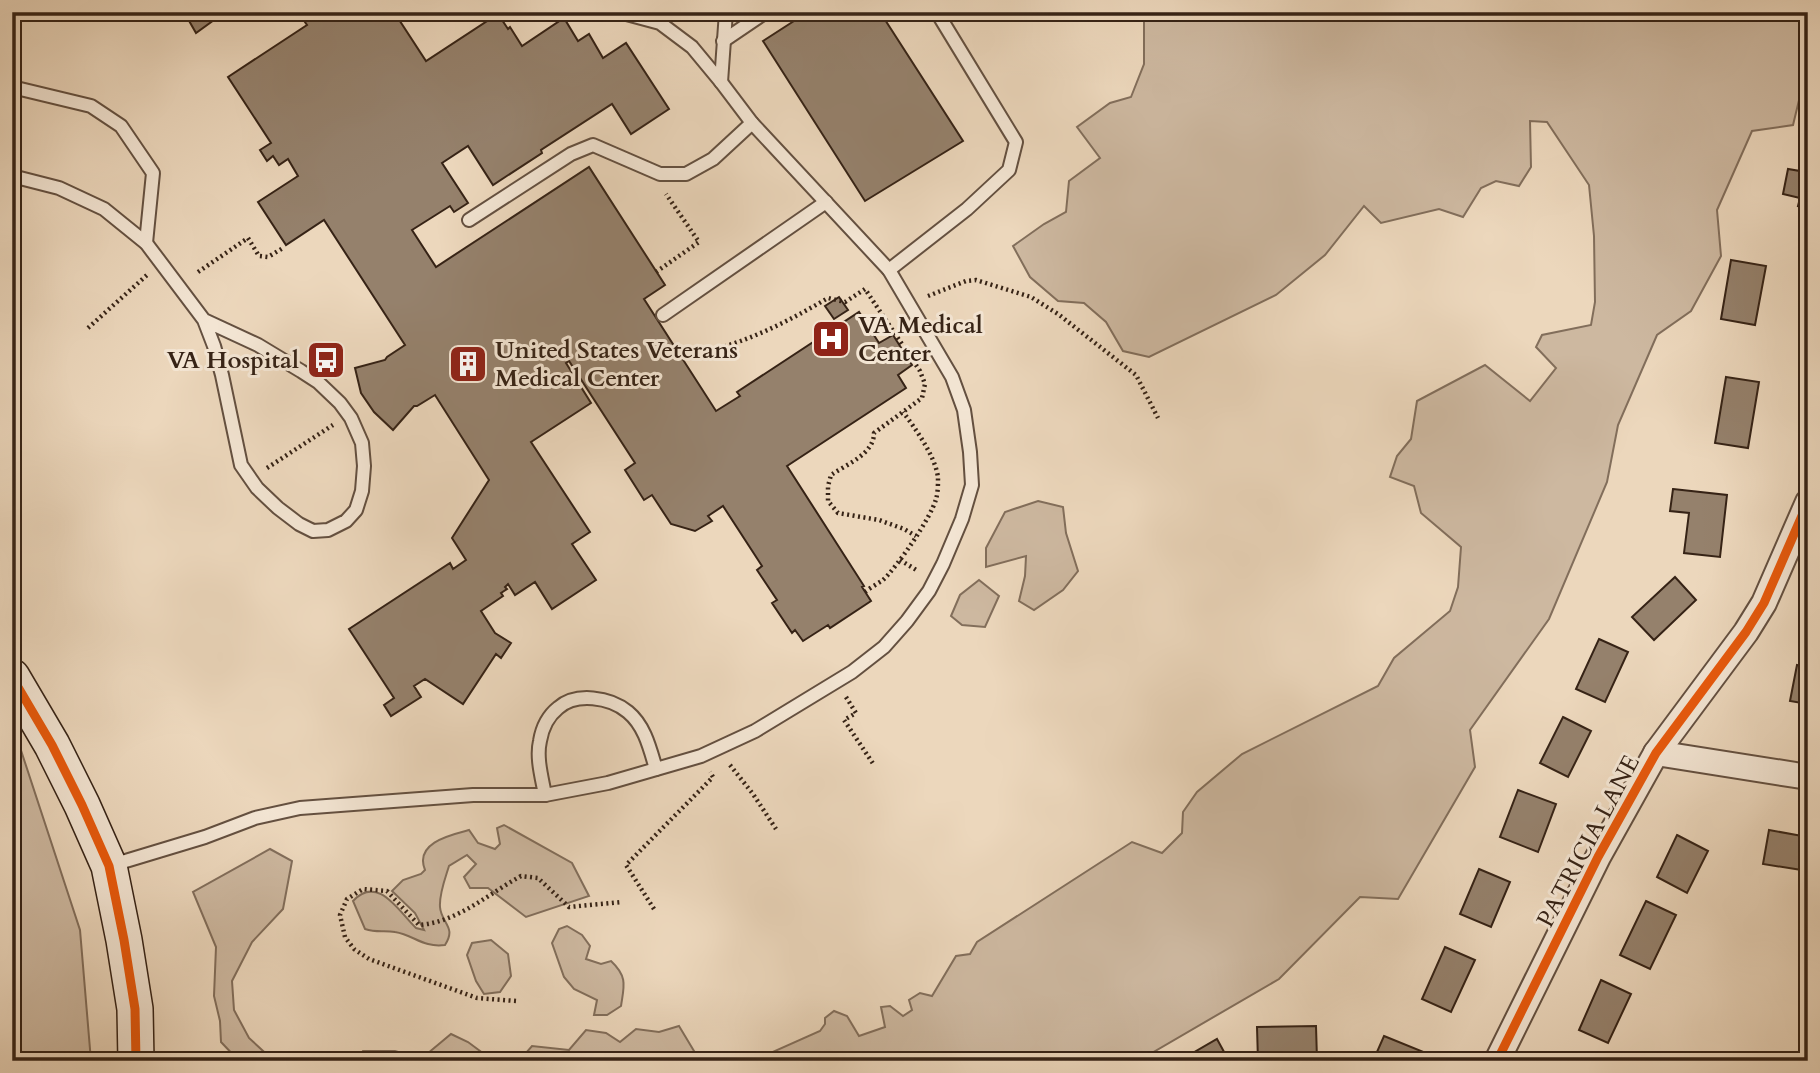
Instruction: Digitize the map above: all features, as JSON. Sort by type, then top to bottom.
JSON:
[{"type":"street","name":"PATRICIA LANE","points":[[1497,1061],[1598,857],[1656,753],[1746,632],[1764,603],[1808,502]]},
{"type":"street","points":[[12,677],[52,745],[109,866],[135,1009],[136,1061]]},
{"type":"street","points":[[1656,753],[1808,777]]},
{"type":"lane","points":[[109,866],[205,837],[256,818],[300,808],[472,795],[545,794],[608,783],[701,756],[755,731],[852,672],[884,648],[929,591],[962,519],[972,485],[964,410],[952,377],[889,270],[752,123],[692,47],[660,23],[619,12]]},
{"type":"lane","points":[[722,82],[726,12]]},
{"type":"lane","points":[[723,41],[766,12]]},
{"type":"lane","points":[[889,270],[967,209],[1009,170],[1016,142],[938,14],[941,12]]},
{"type":"lane","points":[[12,88],[91,106],[121,126],[153,173],[146,243]]},
{"type":"lane","points":[[469,220],[571,154],[593,145],[660,174],[687,174],[713,159],[752,123]]},
{"type":"lane","points":[[12,176],[60,188],[104,209],[146,243],[204,320],[222,374],[241,465],[257,488],[278,508],[313,531],[328,530],[346,521],[356,510],[365,466],[362,443],[351,418],[340,403],[309,376],[258,345],[204,320]]},
{"type":"lane","points":[[663,315],[826,202]]},
{"type":"lane","points":[[545,794],[539,744],[545,725],[551,717],[558,708],[572,701],[591,698],[611,702],[628,712],[641,727],[656,769]]},
{"type":"path","points":[[656,272],[699,242],[659,183],[660,174]]},
{"type":"path","points":[[198,272],[248,238],[259,256],[268,257],[283,248]]},
{"type":"path","points":[[88,328],[148,275]]},
{"type":"path","points":[[928,296],[966,281],[976,280],[1031,297],[1058,314],[1136,375],[1158,418]]},
{"type":"path","points":[[719,348],[742,341],[828,298],[845,302],[865,289],[920,371],[925,384],[922,398],[874,433],[874,442],[868,451],[831,475],[828,501],[838,513],[878,520],[916,536]]},
{"type":"path","points":[[864,592],[882,580],[900,560],[936,500],[938,479],[935,466],[915,428],[903,412]]},
{"type":"path","points":[[263,470],[338,423]]},
{"type":"path","points":[[847,698],[856,713],[844,720],[874,765]]},
{"type":"path","points":[[727,762],[776,829]]},
{"type":"path","points":[[654,909],[626,865],[713,778],[710,772]]},
{"type":"path","points":[[516,1001],[477,998],[369,959],[354,949],[345,937],[340,915],[347,899],[363,889],[387,891],[419,925],[435,924],[485,900],[521,876],[538,878],[569,907],[622,902]]},
{"type":"shaded area","points":[[1139,12],[1808,12],[1808,63],[1793,125],[1752,131],[1717,210],[1721,256],[1691,311],[1657,335],[1618,425],[1607,482],[1549,619],[1470,730],[1475,767],[1398,899],[1360,897],[1279,979],[1138,1061],[759,1061],[768,1054],[820,1031],[825,1024],[825,1018],[834,1011],[847,1016],[859,1036],[885,1027],[881,1007],[890,1006],[903,1016],[912,1010],[909,1000],[920,993],[932,996],[956,956],[970,954],[977,942],[1132,842],[1162,853],[1182,833],[1183,812],[1197,792],[1242,754],[1378,686],[1394,658],[1450,611],[1458,587],[1461,547],[1421,513],[1414,486],[1390,477],[1397,456],[1411,439],[1417,401],[1485,365],[1530,401],[1556,368],[1536,347],[1542,335],[1591,325],[1595,302],[1594,236],[1589,185],[1547,122],[1530,121],[1531,167],[1519,186],[1496,181],[1481,188],[1463,217],[1439,209],[1381,223],[1364,206],[1325,255],[1276,295],[1149,357],[1123,351],[1106,322],[1084,303],[1058,301],[1030,277],[1013,246],[1066,212],[1069,181],[1100,158],[1077,127],[1110,103],[1131,97],[1144,64],[1144,19]]},
{"type":"shaded area","points":[[1038,501],[1063,507],[1066,533],[1078,571],[1063,590],[1034,610],[1019,601],[1026,556],[986,567],[986,548],[1005,512]]},
{"type":"shaded area","points":[[979,580],[999,596],[985,627],[962,625],[951,616],[960,595]]},
{"type":"shaded area","points":[[12,723],[80,930],[91,1061],[12,1061]]},
{"type":"shaded area","points":[[504,825],[572,863],[589,896],[526,917],[488,888],[470,888],[464,877],[476,864],[467,855],[449,866],[440,897],[441,912],[449,929],[445,945],[431,945],[395,932],[365,929],[353,901],[362,894],[371,892],[388,898],[416,928],[424,930],[415,913],[392,891],[403,880],[425,870],[425,853],[436,842],[469,830],[478,843],[495,849],[500,844],[497,828]]},
{"type":"shaded area","points":[[270,849],[292,861],[283,909],[252,942],[232,981],[234,1010],[249,1038],[274,1061],[239,1061],[221,1042],[220,1021],[214,996],[216,947],[193,892]]},
{"type":"shaded area","points":[[567,926],[582,935],[590,946],[586,959],[601,964],[611,961],[620,972],[624,987],[621,1006],[607,1015],[594,1015],[597,1000],[574,989],[564,977],[552,943],[559,929]]},
{"type":"shaded area","points":[[491,940],[508,954],[511,976],[500,992],[484,994],[476,981],[467,955],[472,943]]},
{"type":"shaded area","points":[[679,1026],[700,1061],[519,1061],[532,1046],[569,1050],[586,1030],[606,1033],[620,1042],[636,1029],[659,1032]]},
{"type":"shaded area","points":[[451,1034],[484,1054],[483,1061],[355,1061],[363,1051],[395,1051],[421,1059]]},
{"type":"building","points":[[184,12],[225,12],[196,33]]},
{"type":"building","name":"United States Veterans Medical Center","points":[[298,12],[394,12],[426,61],[498,14],[522,46],[564,18],[578,41],[589,34],[603,58],[626,43],[669,109],[631,134],[612,104],[493,185],[468,146],[442,163],[468,203],[454,212],[450,206],[412,230],[436,267],[589,167],[665,285],[644,299],[716,411],[740,396],[737,392],[859,312],[879,343],[893,335],[912,365],[898,375],[906,388],[787,466],[871,601],[830,628],[828,625],[803,641],[795,630],[792,633],[772,603],[777,600],[757,570],[762,566],[723,506],[708,516],[712,521],[695,531],[671,524],[652,495],[644,500],[625,470],[635,463],[569,361],[566,363],[591,403],[531,442],[590,532],[572,544],[596,580],[552,609],[535,582],[515,595],[508,584],[505,587],[507,589],[501,593],[503,596],[481,611],[495,633],[511,643],[501,658],[496,654],[463,704],[425,679],[414,686],[421,697],[391,716],[384,705],[394,698],[349,629],[450,563],[453,569],[466,560],[452,538],[489,480],[435,395],[414,406],[393,430],[374,412],[361,393],[355,368],[385,360],[405,345],[324,220],[286,245],[258,202],[298,176],[288,159],[279,165],[273,156],[267,161],[260,150],[271,143],[228,77],[307,25]]},
{"type":"building","points":[[808,12],[880,12],[963,141],[865,201],[763,41]]},
{"type":"building","points":[[1808,164],[1808,207],[1798,206],[1800,198],[1783,194],[1788,169],[1806,172]]},
{"type":"building","points":[[1731,260],[1766,266],[1755,325],[1721,319]]},
{"type":"building","points":[[839,297],[848,310],[834,319],[825,306]]},
{"type":"building","points":[[1726,377],[1759,382],[1748,448],[1715,443]]},
{"type":"building","points":[[1673,489],[1727,495],[1720,557],[1684,553],[1689,513],[1670,511]]},
{"type":"building","points":[[1675,577],[1696,600],[1654,640],[1632,617]]},
{"type":"building","points":[[1599,639],[1628,652],[1605,702],[1576,689]]},
{"type":"building","points":[[1797,665],[1808,667],[1808,704],[1790,701]]},
{"type":"building","points":[[1563,717],[1591,731],[1568,777],[1540,763]]},
{"type":"building","points":[[1518,790],[1556,804],[1538,852],[1500,837]]},
{"type":"building","points":[[1769,830],[1808,837],[1808,871],[1763,864]]},
{"type":"building","points":[[1677,835],[1708,851],[1687,893],[1657,877]]},
{"type":"building","points":[[1479,869],[1510,882],[1491,927],[1460,914]]},
{"type":"building","points":[[1646,901],[1676,915],[1650,969],[1620,955]]},
{"type":"building","points":[[1445,947],[1475,960],[1451,1012],[1422,999]]},
{"type":"building","points":[[1601,980],[1631,994],[1608,1043],[1579,1030]]},
{"type":"building","points":[[1316,1026],[1317,1060],[1258,1061],[1257,1027]]},
{"type":"building","points":[[1384,1036],[1426,1053],[1423,1061],[1373,1061]]},
{"type":"building","points":[[1217,1039],[1229,1061],[1179,1061]]},
{"type":"cycle path","points":[[1497,1061],[1598,857],[1656,753],[1746,632],[1764,603],[1808,502]]},
{"type":"cycle path","points":[[12,677],[52,745],[109,866],[135,1009],[136,1061]]},
{"type":"place","name":"VA Medical Center","points":[[831,339]]},
{"type":"place","name":"VA Hospital","points":[[326,360]]},
{"type":"place","name":"United States Veterans Medical Center","points":[[468,364]]}]
